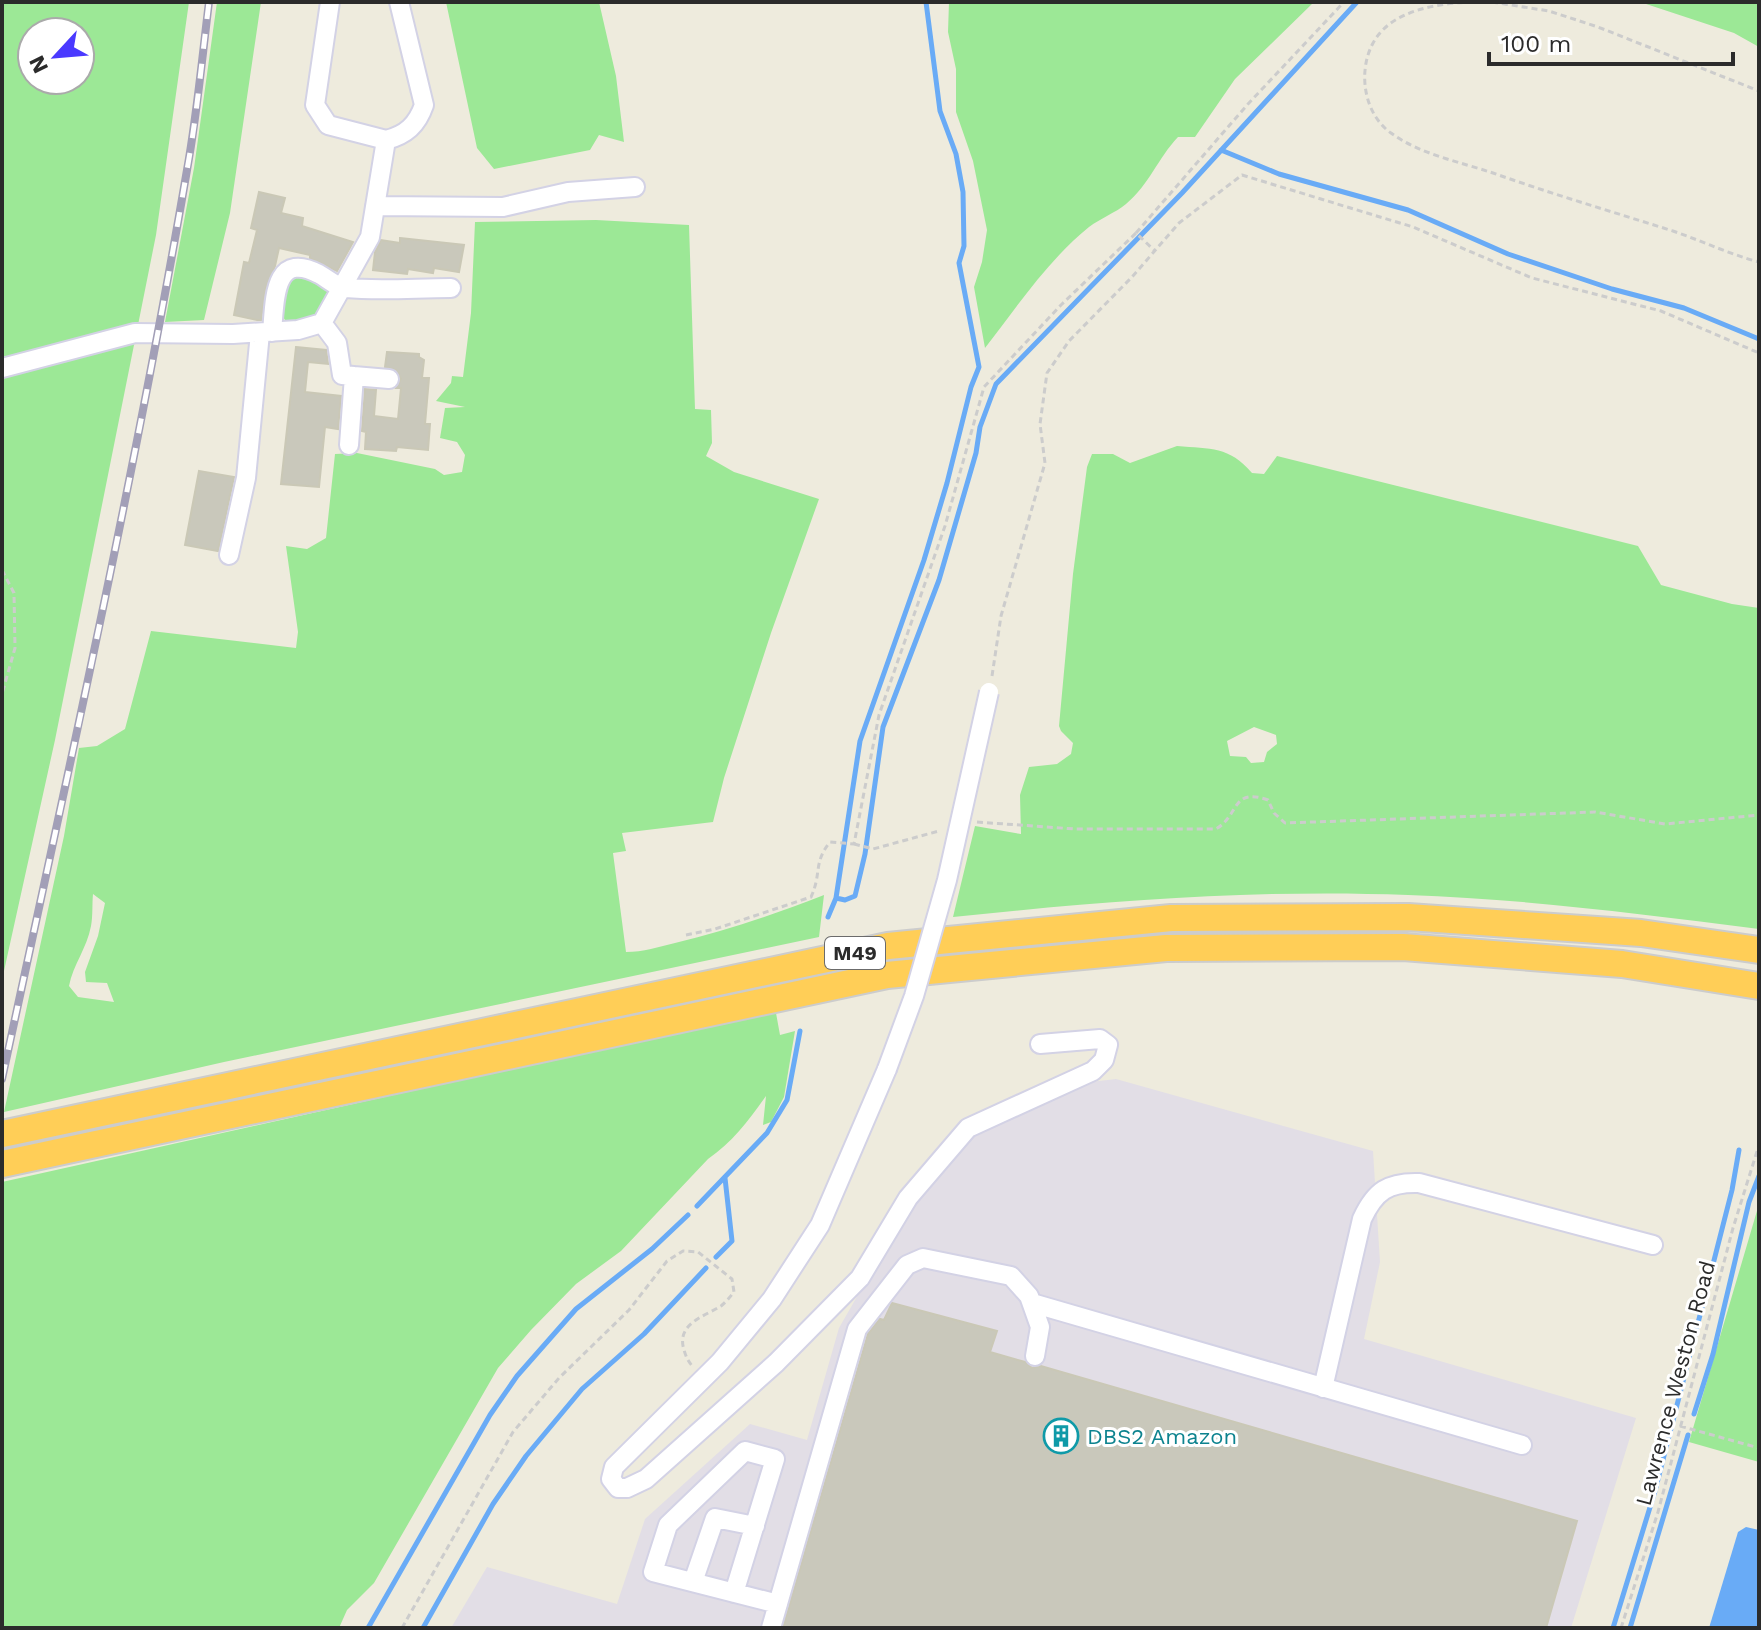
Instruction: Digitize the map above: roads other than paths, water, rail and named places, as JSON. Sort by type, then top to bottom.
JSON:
[{"type":"highway","name":"M49","points":[[2,1134],[888,946],[1171,918],[1408,917],[1641,933],[1759,950]]},
{"type":"highway","name":"M49","points":[[2,1164],[887,975],[1166,948],[1403,947],[1622,964],[1759,986]]},
{"type":"street","points":[[330,2],[315,105],[328,125],[386,140],[400,137],[418,122],[424,105],[399,2]]},
{"type":"street","points":[[2,368],[135,333],[233,334],[298,330],[322,323],[370,237],[386,140]]},
{"type":"street","points":[[375,206],[503,207],[568,192],[635,187]]},
{"type":"street","points":[[229,555],[246,478],[266,332],[278,286],[287,270],[303,267],[341,288],[451,288]]},
{"type":"street","points":[[322,323],[337,343],[342,375],[389,379]]},
{"type":"street","points":[[349,445],[354,376]]},
{"type":"street","points":[[989,692],[947,880],[914,996],[887,1069],[820,1225],[772,1299],[704,1379],[614,1467],[611,1479],[618,1488],[627,1488],[646,1479],[776,1363],[860,1278],[908,1198],[968,1128],[1093,1071],[1104,1060],[1108,1045],[1100,1039],[1040,1044]]},
{"type":"street","points":[[1323,1388],[1362,1219],[1371,1201],[1384,1189],[1400,1183],[1419,1183],[1653,1245]]},
{"type":"street","points":[[771,1628],[857,1329],[907,1265],[923,1258],[1011,1276],[1029,1296],[1040,1327],[1035,1356]]},
{"type":"street","points":[[1032,1303],[1522,1445]]},
{"type":"street","points":[[734,1593],[775,1459],[745,1451],[668,1525],[653,1572],[734,1593],[778,1604]]},
{"type":"street","points":[[693,1582],[715,1518],[755,1526]]},
{"type":"water","points":[[1746,1527],[1759,1530],[1759,1628],[1709,1628],[1738,1532]]},
{"type":"waterway","points":[[828,917],[836,898],[860,741],[924,560],[979,367],[959,263],[964,246],[963,192],[956,154],[940,111],[926,2]]},
{"type":"waterway","points":[[836,898],[845,900],[855,896],[865,854],[883,727],[939,580],[976,453],[980,427],[996,384],[1182,193],[1357,2]]},
{"type":"waterway","points":[[1221,150],[1279,174],[1408,210],[1508,254],[1612,289],[1684,308],[1759,339]]},
{"type":"waterway","points":[[697,1206],[767,1133],[787,1100],[800,1031]]},
{"type":"waterway","points":[[1613,1628],[1655,1491],[1732,1190],[1739,1150]]},
{"type":"waterway","points":[[1694,1414],[1713,1354],[1749,1202],[1759,1176]]},
{"type":"waterway","points":[[716,1257],[732,1241],[725,1178]]},
{"type":"waterway","points":[[368,1628],[490,1415],[517,1376],[576,1309],[652,1249],[688,1215]]},
{"type":"waterway","points":[[423,1628],[493,1504],[526,1456],[582,1389],[644,1334],[706,1268]]},
{"type":"waterway","points":[[1630,1628],[1688,1435]]},
{"type":"railway","points":[[2,1079],[99,626],[167,284],[191,149],[209,2]]},
{"type":"place","name":"DBS2 Amazon","points":[[1061,1436]]}]
